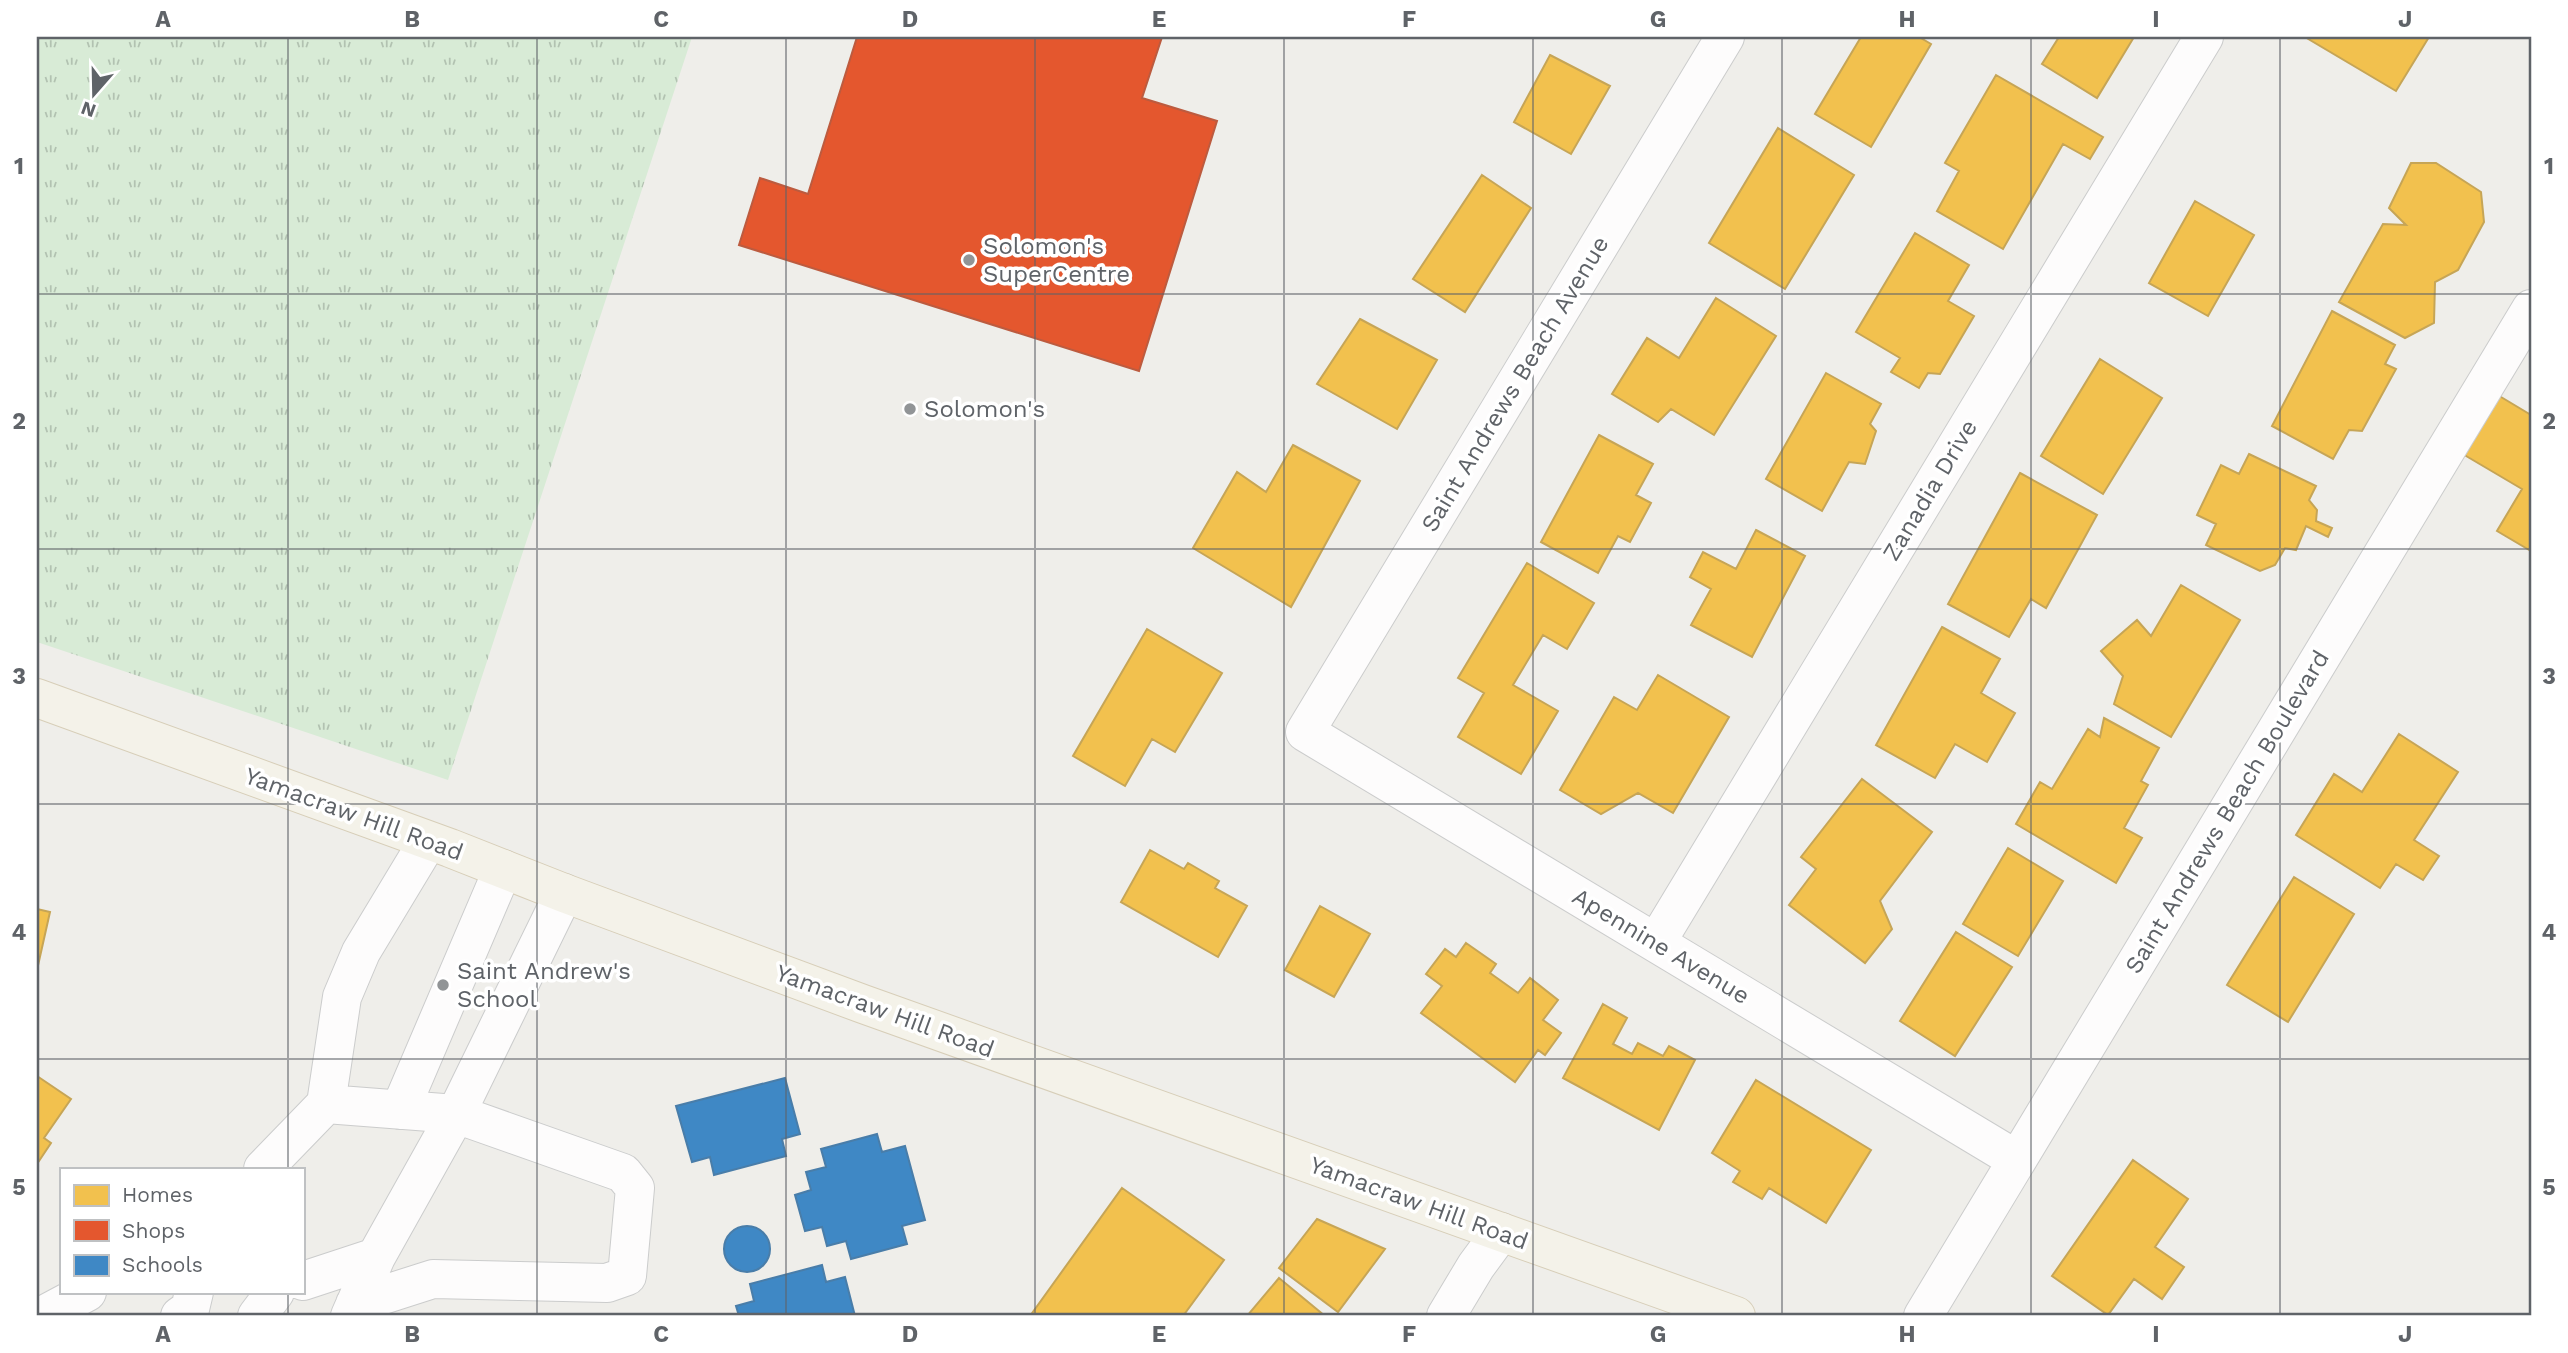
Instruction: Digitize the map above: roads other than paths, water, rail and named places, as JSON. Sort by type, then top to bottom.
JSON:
[{"type":"main road","name":"Yamacraw Hill Road","points":[[37,698],[876,1008],[1737,1316]]},
{"type":"street","name":"Saint Andrews Beach Avenue","points":[[1305,732],[1724,37]]},
{"type":"street","name":"Zanadia Drive","points":[[1656,943],[2204,37]]},
{"type":"street","name":"Saint Andrews Beach Boulevard","points":[[1923,1316],[2531,309]]},
{"type":"street","name":"Apennine Avenue","points":[[1305,732],[2017,1160]]},
{"type":"street","points":[[264,1168],[326,1104],[342,997],[361,952],[428,841]]},
{"type":"street","points":[[400,1110],[503,869]]},
{"type":"street","points":[[353,1310],[376,1257],[456,1114],[564,893]]},
{"type":"street","points":[[326,1104],[456,1114],[623,1173],[635,1188],[627,1276],[607,1283],[433,1279],[353,1310]]},
{"type":"street","points":[[1446,1316],[1476,1266],[1502,1232]]},
{"type":"street","points":[[304,1281],[376,1257]]},
{"type":"street","points":[[42,1316],[83,1294]]},
{"type":"street","points":[[180,1316],[190,1308],[194,1294]]},
{"type":"street","points":[[257,1316],[274,1294]]},
{"type":"place","name":"Solomon's SuperCentre","points":[[969,260]]},
{"type":"place","name":"Solomon's","points":[[910,409]]},
{"type":"place","name":"Saint Andrew's School","points":[[443,985]]}]
